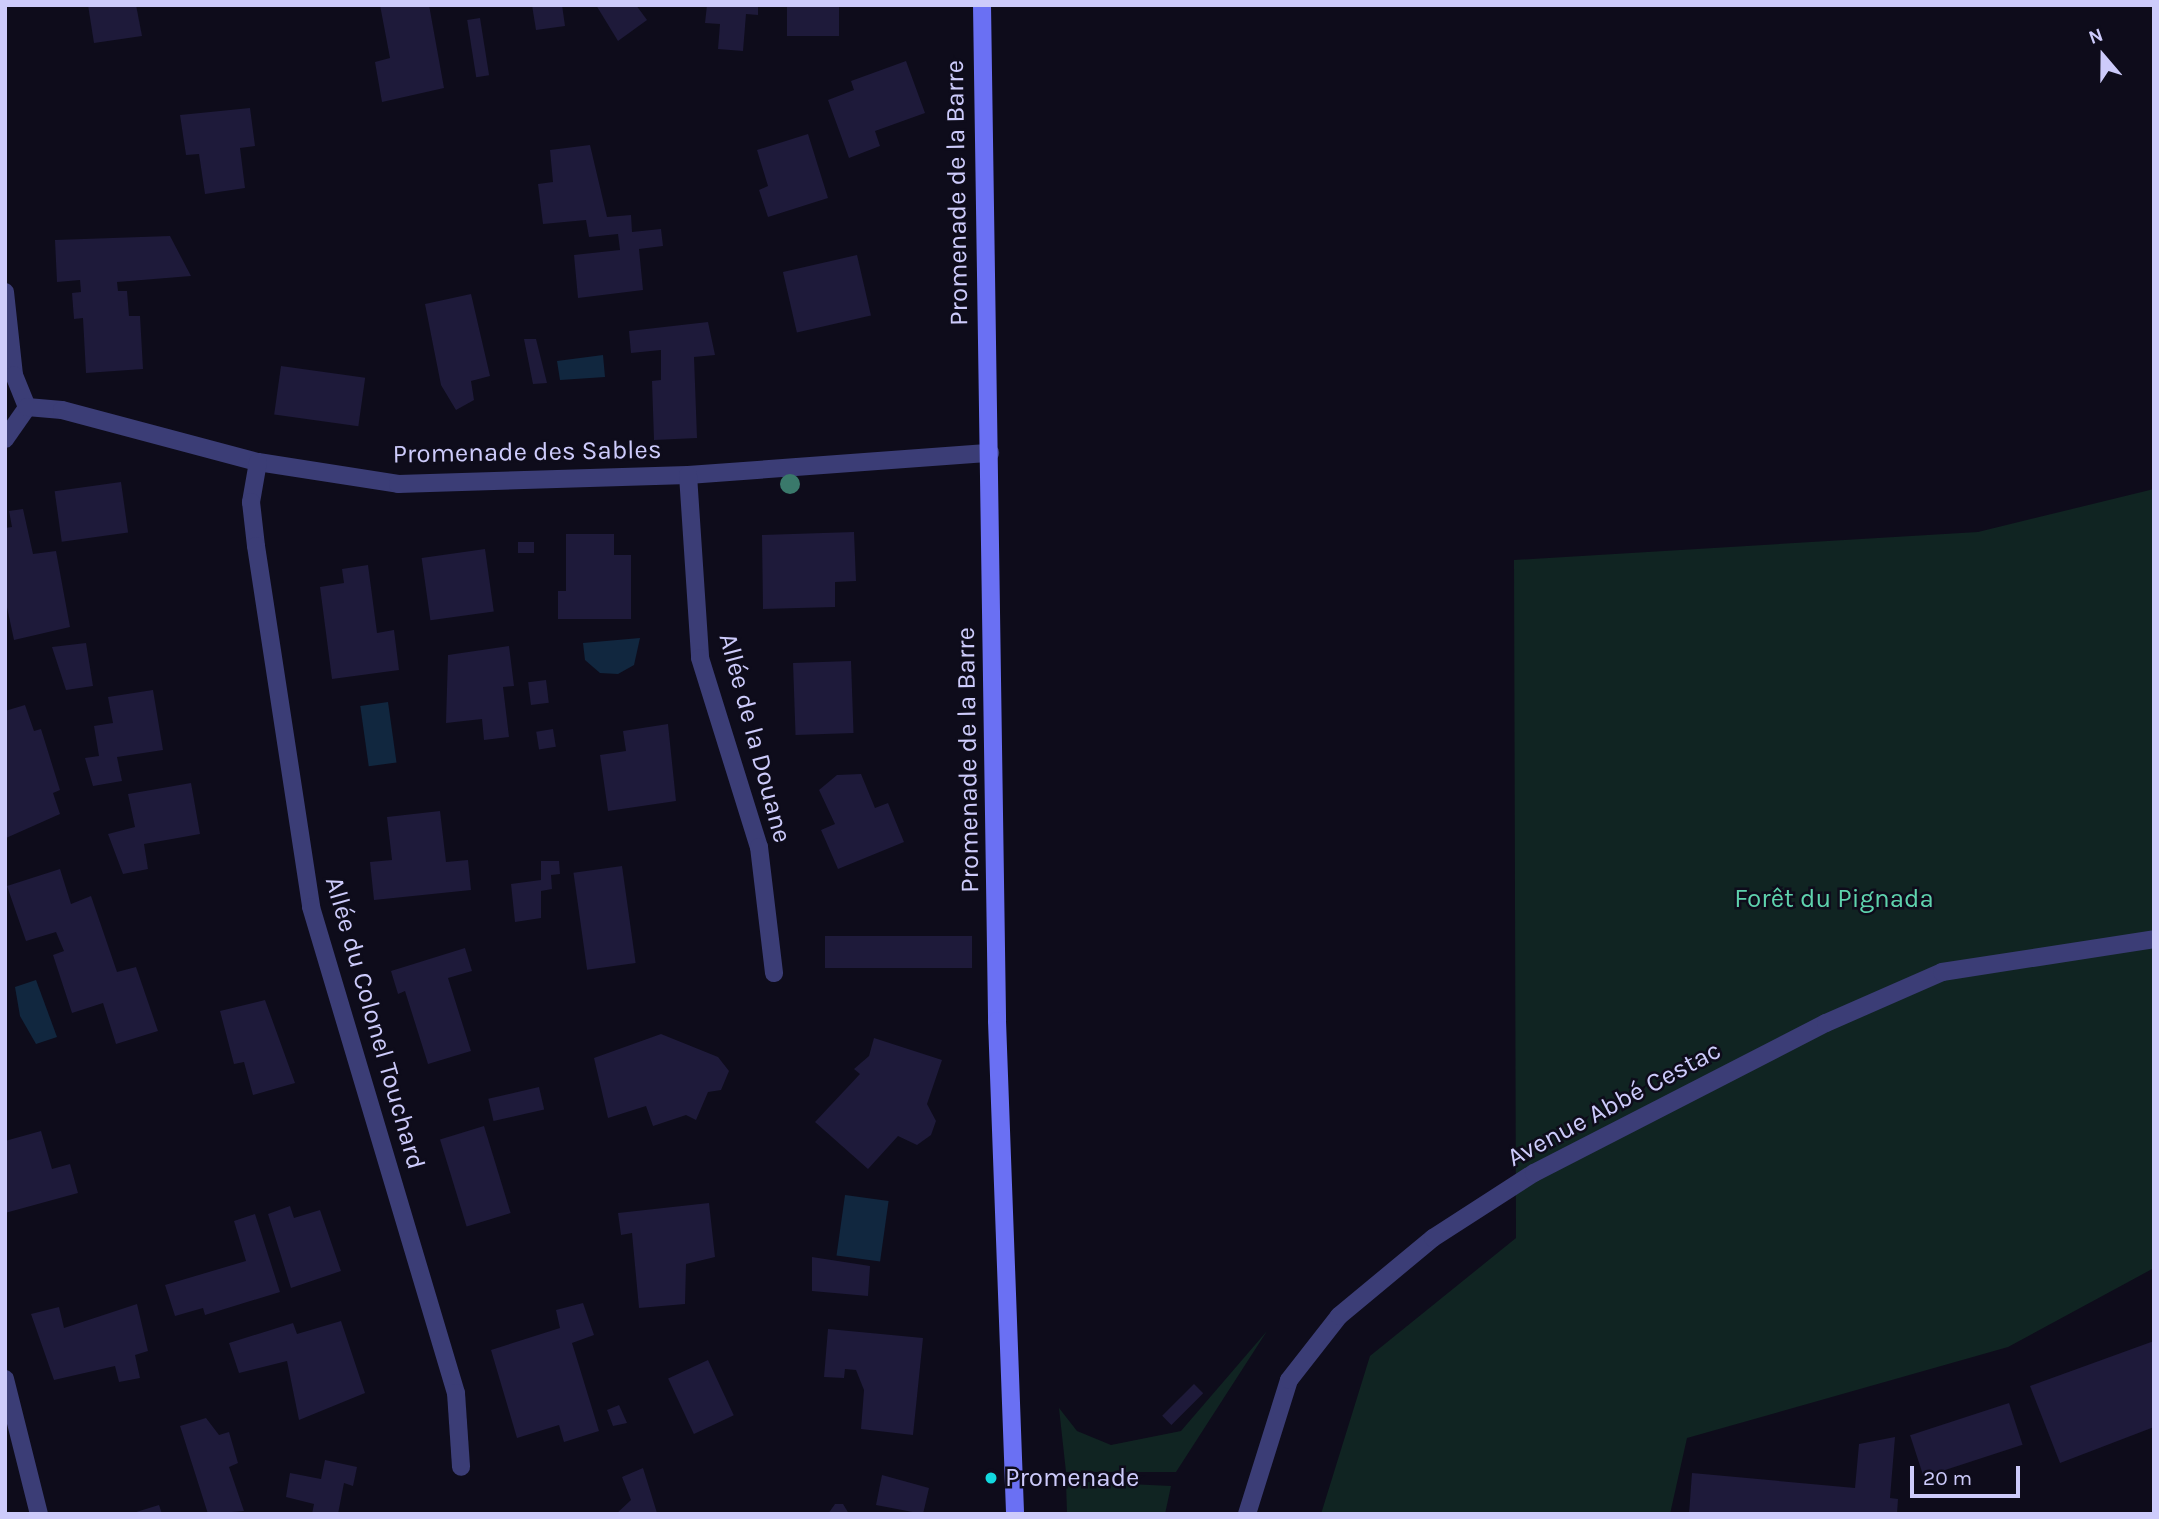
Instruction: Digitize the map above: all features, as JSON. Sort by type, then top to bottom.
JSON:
[{"type":"main road","name":"Promenade de la Barre","points":[[982,5],[997,1021],[1015,1514]]},
{"type":"street","points":[[5,292],[14,376],[27,407],[5,439]]},
{"type":"street","name":"Promenade des Sables","points":[[27,407],[62,410],[258,462],[398,484],[688,475],[990,453]]},
{"type":"street","name":"Allée du Colonel Touchard","points":[[258,462],[251,502],[310,906],[456,1393],[461,1467]]},
{"type":"street","name":"Allée de la Douane","points":[[688,475],[700,658],[759,846],[774,973]]},
{"type":"street","name":"Avenue Abbé Cestac","points":[[1247,1514],[1289,1380],[1339,1316],[1433,1238],[1523,1181],[1826,1023],[1942,972],[2154,939]]},
{"type":"street","points":[[5,1379],[39,1514]]},
{"type":"green space","name":"Forêt du Pignada","points":[[2154,489],[2154,1268],[2008,1347],[1687,1438],[1670,1514],[1321,1514],[1370,1356],[1516,1238],[1514,560],[1978,532]]},
{"type":"green space","points":[[1267,1331],[1176,1472],[1066,1472],[1059,1408],[1077,1431],[1111,1445],[1181,1431]]},
{"type":"green space","points":[[1066,1481],[1171,1486],[1165,1514],[1067,1514]]},
{"type":"water","points":[[603,355],[605,377],[560,380],[557,361]]},
{"type":"water","points":[[640,638],[634,665],[618,674],[600,673],[585,660],[583,643]]},
{"type":"water","points":[[388,702],[396,762],[369,766],[360,706]]},
{"type":"water","points":[[36,980],[57,1037],[36,1044],[20,1016],[15,987]]},
{"type":"water","points":[[845,1195],[889,1201],[880,1262],[837,1255]]},
{"type":"building","points":[[88,5],[136,5],[142,36],[94,43]]},
{"type":"building","points":[[380,5],[429,5],[444,88],[382,102],[375,62],[390,58]]},
{"type":"building","points":[[532,5],[562,5],[565,26],[536,30]]},
{"type":"building","points":[[596,5],[636,5],[647,20],[618,41]]},
{"type":"building","points":[[707,5],[758,5],[758,15],[746,14],[743,51],[718,49],[720,24],[705,23]]},
{"type":"building","points":[[787,5],[839,5],[839,36],[787,36]]},
{"type":"building","points":[[480,18],[489,75],[476,77],[467,20]]},
{"type":"building","points":[[906,61],[925,113],[875,131],[880,146],[849,158],[828,100],[854,90],[851,81]]},
{"type":"building","points":[[250,108],[255,146],[240,148],[245,188],[205,194],[199,154],[186,155],[180,115]]},
{"type":"building","points":[[808,134],[828,198],[768,217],[759,190],[768,186],[757,150]]},
{"type":"building","points":[[590,145],[607,217],[631,215],[632,232],[661,229],[663,246],[639,249],[643,290],[578,298],[574,255],[620,250],[618,234],[589,237],[586,220],[543,224],[538,184],[553,182],[550,150]]},
{"type":"building","points":[[170,236],[191,276],[117,282],[118,291],[127,291],[129,316],[140,316],[143,369],[86,373],[83,318],[74,319],[72,293],[81,292],[80,280],[57,282],[55,240]]},
{"type":"building","points":[[857,255],[871,315],[797,333],[783,272]]},
{"type":"building","points":[[471,294],[490,376],[471,381],[474,400],[456,410],[441,385],[425,304]]},
{"type":"building","points":[[708,322],[715,355],[694,357],[697,438],[654,440],[652,381],[661,380],[661,350],[631,353],[629,331]]},
{"type":"building","points":[[524,339],[536,339],[547,383],[533,384]]},
{"type":"building","points":[[281,366],[365,378],[358,426],[274,415]]},
{"type":"building","points":[[121,482],[128,533],[62,542],[55,491]]},
{"type":"building","points":[[23,509],[33,554],[56,551],[70,627],[14,640],[5,598],[5,528],[12,527],[9,511]]},
{"type":"building","points":[[854,532],[856,581],[835,582],[835,607],[763,609],[762,535]]},
{"type":"building","points":[[566,534],[614,534],[614,555],[631,555],[631,619],[558,619],[558,591],[566,591]]},
{"type":"building","points":[[518,542],[534,542],[534,553],[518,553]]},
{"type":"building","points":[[485,549],[494,611],[430,620],[422,558]]},
{"type":"building","points":[[368,565],[377,633],[394,630],[399,670],[332,679],[320,587],[344,583],[342,569]]},
{"type":"building","points":[[86,643],[93,686],[66,690],[52,647]]},
{"type":"building","points":[[509,646],[514,686],[503,687],[509,737],[484,740],[482,719],[446,723],[448,655]]},
{"type":"building","points":[[851,661],[854,733],[796,735],[793,663]]},
{"type":"building","points":[[546,680],[549,703],[531,705],[528,682]]},
{"type":"building","points":[[153,690],[163,750],[117,757],[122,781],[93,786],[85,758],[99,756],[94,726],[113,723],[108,697]]},
{"type":"building","points":[[25,705],[34,731],[41,729],[60,790],[53,793],[60,814],[6,838],[5,711]]},
{"type":"building","points":[[668,724],[676,801],[608,811],[600,755],[626,751],[623,731]]},
{"type":"building","points":[[553,729],[556,747],[539,749],[536,732]]},
{"type":"building","points":[[861,774],[875,808],[888,803],[904,842],[838,869],[821,830],[835,824],[819,790],[837,775]]},
{"type":"building","points":[[191,783],[200,834],[144,844],[148,869],[123,874],[108,834],[135,827],[128,794]]},
{"type":"building","points":[[440,811],[446,862],[468,860],[471,890],[374,900],[370,862],[392,860],[387,817]]},
{"type":"building","points":[[541,861],[559,861],[560,874],[551,875],[552,889],[541,891],[541,918],[515,922],[511,884],[541,880]]},
{"type":"building","points":[[622,866],[636,963],[587,970],[573,873]]},
{"type":"building","points":[[60,869],[71,904],[91,896],[117,972],[136,967],[158,1031],[116,1044],[103,1003],[72,1013],[53,955],[64,951],[56,932],[26,941],[7,886]]},
{"type":"building","points":[[825,936],[972,936],[972,968],[825,968]]},
{"type":"building","points":[[465,948],[472,971],[448,978],[471,1051],[428,1064],[405,991],[398,994],[391,971]]},
{"type":"building","points":[[265,1000],[295,1083],[253,1095],[244,1062],[234,1064],[220,1011]]},
{"type":"building","points":[[661,1034],[718,1057],[729,1071],[721,1090],[708,1092],[696,1120],[686,1115],[653,1126],[646,1106],[608,1118],[594,1058]]},
{"type":"building","points":[[874,1038],[942,1060],[927,1104],[936,1121],[931,1135],[917,1145],[898,1136],[868,1169],[815,1122],[860,1074],[854,1069],[869,1056]]},
{"type":"building","points":[[539,1087],[544,1109],[494,1121],[488,1099]]},
{"type":"building","points":[[484,1126],[511,1213],[467,1226],[440,1139]]},
{"type":"building","points":[[41,1131],[52,1169],[70,1164],[78,1193],[5,1213],[5,1141]]},
{"type":"building","points":[[709,1203],[715,1257],[686,1264],[685,1304],[639,1308],[632,1233],[621,1235],[618,1213]]},
{"type":"building","points":[[290,1206],[294,1218],[320,1210],[341,1271],[291,1288],[268,1214]]},
{"type":"building","points":[[255,1214],[280,1292],[205,1315],[203,1308],[175,1316],[165,1285],[246,1261],[234,1221]]},
{"type":"building","points":[[812,1257],[870,1266],[868,1296],[812,1291]]},
{"type":"building","points":[[583,1303],[594,1335],[572,1343],[599,1431],[564,1442],[559,1425],[517,1438],[491,1350],[560,1328],[556,1310]]},
{"type":"building","points":[[137,1304],[148,1351],[135,1355],[140,1378],[119,1382],[115,1366],[54,1380],[31,1314],[59,1307],[64,1328]]},
{"type":"building","points":[[341,1321],[365,1393],[299,1420],[287,1361],[239,1373],[229,1343],[293,1323],[297,1334]]},
{"type":"building","points":[[828,1329],[923,1338],[913,1435],[861,1429],[864,1390],[856,1370],[845,1369],[844,1378],[824,1377]]},
{"type":"building","points":[[2154,1341],[2154,1427],[2060,1463],[2030,1386]]},
{"type":"building","points":[[708,1360],[734,1415],[694,1434],[668,1379]]},
{"type":"building","points":[[1194,1384],[1203,1393],[1171,1425],[1162,1416]]},
{"type":"building","points":[[2009,1403],[2023,1445],[1924,1477],[1910,1435]]},
{"type":"building","points":[[619,1405],[627,1423],[613,1426],[607,1410]]},
{"type":"building","points":[[206,1418],[219,1435],[229,1432],[238,1463],[229,1467],[244,1511],[208,1514],[180,1426]]},
{"type":"building","points":[[1895,1437],[1890,1498],[1898,1499],[1897,1514],[1689,1514],[1692,1473],[1855,1488],[1859,1444]]},
{"type":"building","points":[[325,1460],[357,1467],[353,1486],[344,1483],[338,1514],[312,1514],[314,1504],[286,1497],[290,1473],[321,1479]]},
{"type":"building","points":[[643,1468],[657,1513],[616,1514],[631,1500],[622,1477]]},
{"type":"building","points":[[882,1475],[929,1488],[923,1514],[876,1505]]},
{"type":"building","points":[[835,1504],[843,1504],[849,1514],[828,1514]]},
{"type":"building","points":[[159,1505],[162,1514],[133,1514],[133,1513]]},
{"type":"place","name":"Promenade","points":[[991,1478]]}]
